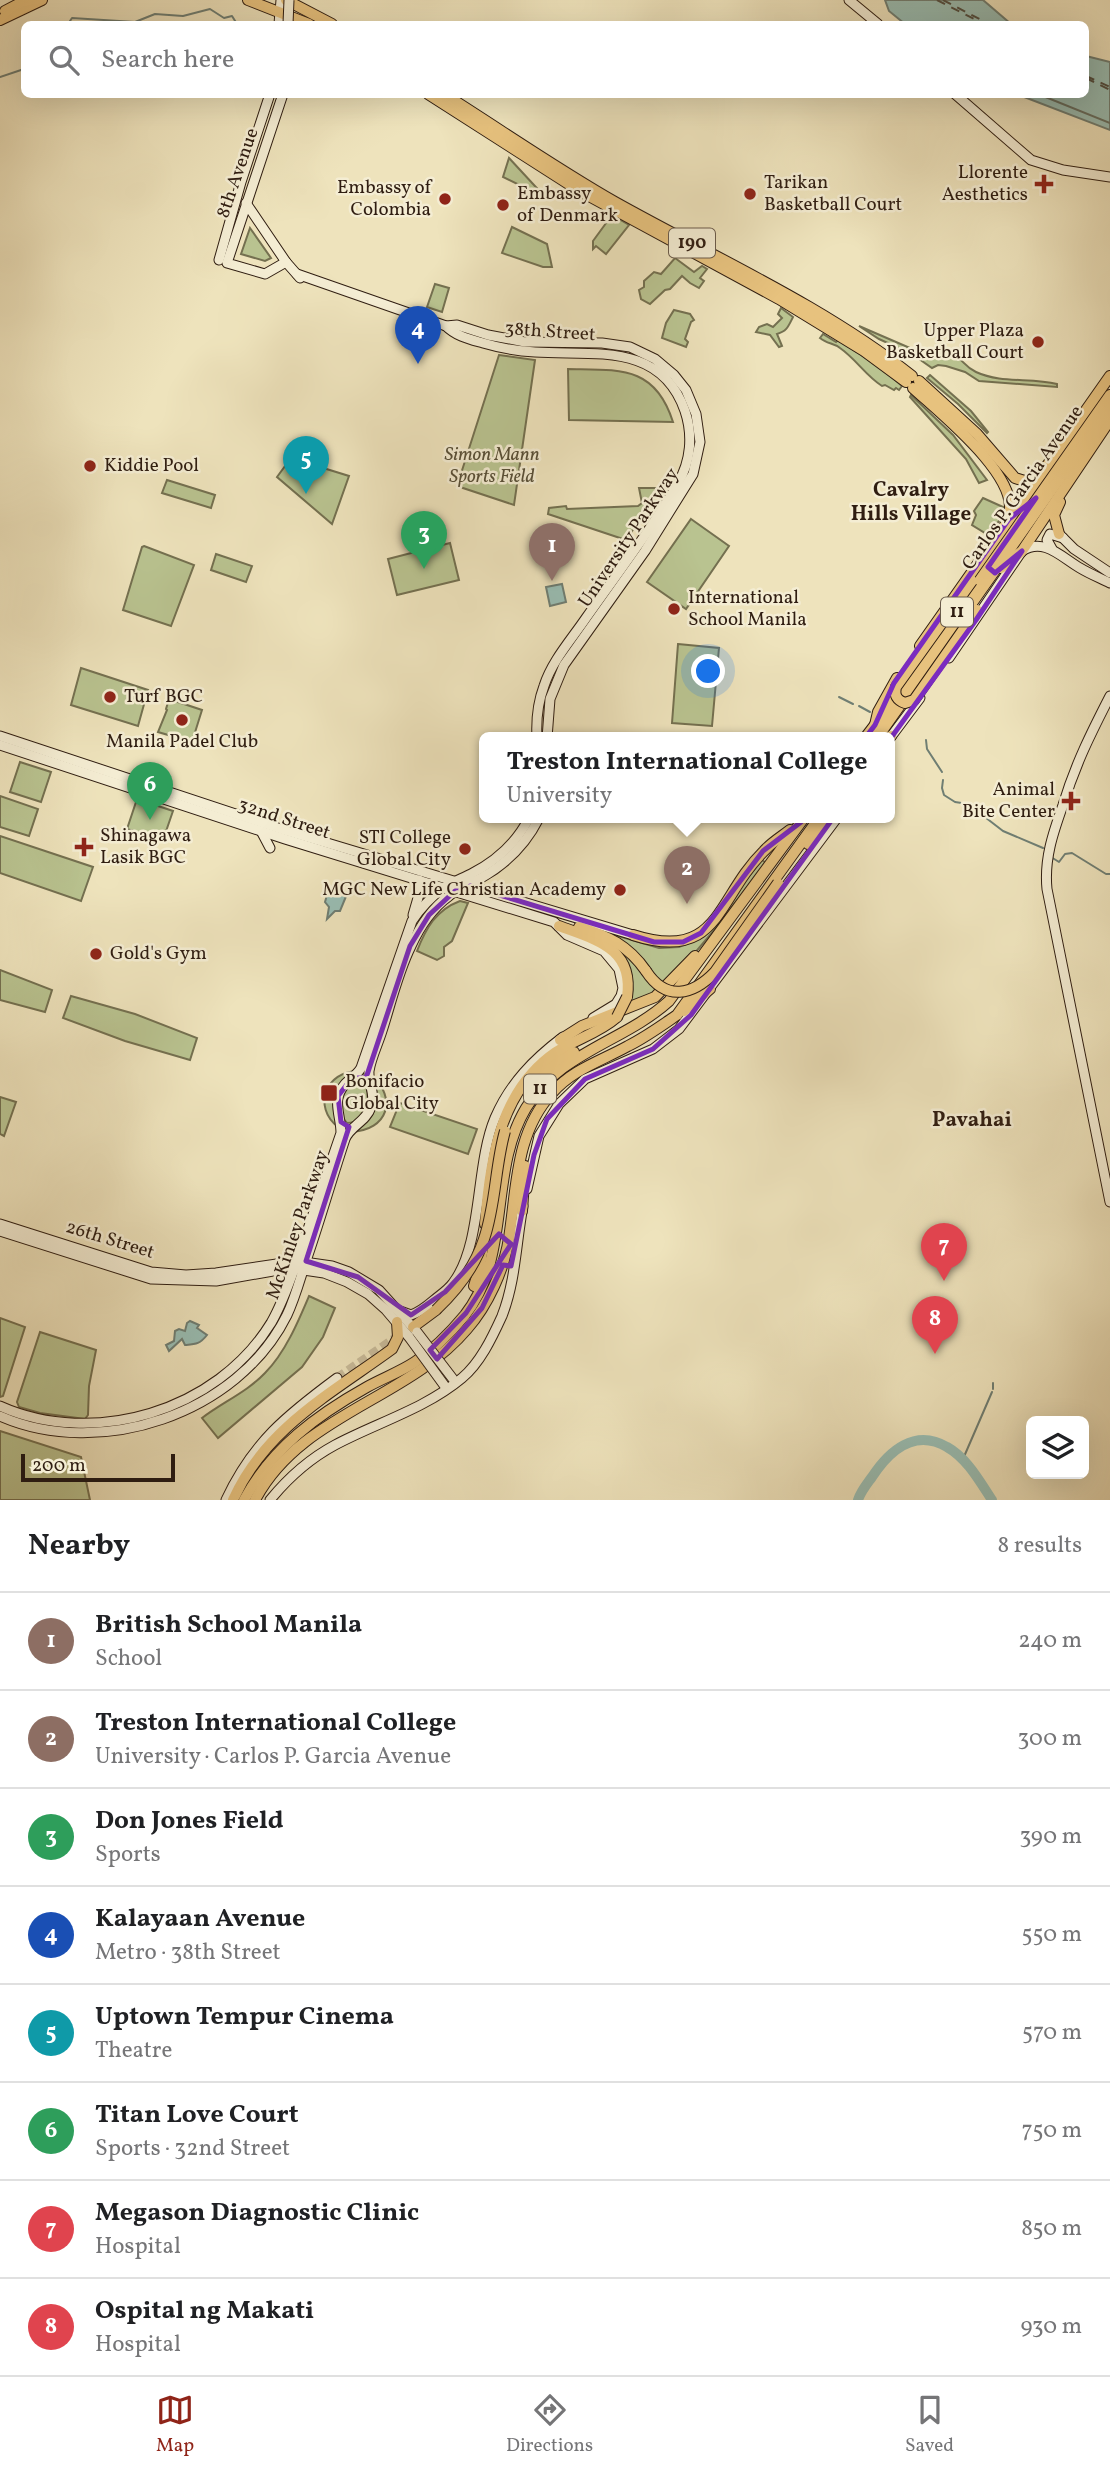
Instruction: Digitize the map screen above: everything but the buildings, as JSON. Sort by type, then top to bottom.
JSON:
[{"type":"main road","points":[[0,13],[26,0]]},
{"type":"main road","points":[[0,20],[42,0]]},
{"type":"main road","points":[[248,0],[280,12],[286,21]]},
{"type":"main road","points":[[280,12],[289,0]]},
{"type":"main road","points":[[287,21],[289,0]]},
{"type":"main road","points":[[289,0],[324,21]]},
{"type":"main road","points":[[849,0],[874,21]]},
{"type":"main road","name":"8th Avenue","points":[[275,98],[253,187],[242,202],[223,261],[265,274],[286,262]]},
{"type":"main road","name":"190","points":[[434,98],[578,190],[779,299],[913,382],[996,470],[1005,488]]},
{"type":"main road","name":"190","points":[[450,98],[613,200],[753,275],[858,337],[977,434],[1015,478]]},
{"type":"main road","points":[[960,98],[1031,160],[1063,170],[1110,177]]},
{"type":"main road","name":"38th Street","points":[[242,202],[286,262],[298,274],[446,326],[457,325],[488,335],[525,342],[617,350]]},
{"type":"main road","name":"University Parkway","points":[[537,732],[537,712],[548,676],[675,488],[688,460],[688,422],[684,407],[673,388],[651,367],[617,350]]},
{"type":"main road","name":"University Parkway","points":[[547,732],[548,711],[558,677],[682,493],[693,474],[699,451],[696,414],[680,382],[655,359],[643,352],[617,350]]},
{"type":"main road","points":[[882,732],[878,712],[894,683],[1110,376]]},
{"type":"main road","points":[[1053,550],[1038,545],[1030,546],[990,577],[978,610],[914,700],[905,703],[899,701],[896,687],[996,544],[1022,509],[1036,498],[1057,458],[1110,382]]},
{"type":"main road","name":"Carlos P. Garcia Avenue","points":[[884,732],[913,675],[1110,395]]},
{"type":"main road","name":"Carlos P. Garcia Avenue","points":[[885,732],[1110,407]]},
{"type":"main road","points":[[1021,551],[1110,420]]},
{"type":"main road","points":[[1061,536],[1054,520],[1055,509],[1110,429]]},
{"type":"main road","points":[[996,544],[1011,507],[1005,488],[1013,486],[1015,478],[1028,482],[1057,458]]},
{"type":"main road","points":[[1049,508],[1047,522],[1085,557],[1110,573]]},
{"type":"main road","points":[[1061,536],[1052,534],[1047,537],[1048,545],[1079,567],[1110,583]]},
{"type":"main road","name":"Carlos P. Garcia Avenue","points":[[886,732],[908,712],[976,620],[1021,551]]},
{"type":"main road","points":[[1110,696],[1077,761],[1048,850],[1046,867],[1047,889],[1110,1202]]},
{"type":"main road","points":[[908,712],[921,704]]},
{"type":"main road","name":"32nd Street","points":[[0,736],[456,886],[556,924],[567,935],[604,951],[615,963],[623,988],[617,1004],[578,1026],[560,1040]]},
{"type":"main road","name":"32nd Street","points":[[0,745],[419,880],[444,887],[456,886]]},
{"type":"main road","points":[[456,886],[505,851],[526,823]]},
{"type":"main road","points":[[468,885],[491,872],[522,845],[535,823]]},
{"type":"main road","points":[[456,886],[468,885],[494,892],[654,942],[683,942],[701,933],[763,851],[799,823]]},
{"type":"main road","name":"11","points":[[244,1500],[259,1474],[304,1427],[368,1386],[414,1363],[466,1313],[475,1300],[488,1267],[496,1238],[511,1145],[526,1108],[544,1083],[562,1067],[657,1012],[669,1001],[801,823]]},
{"type":"main road","name":"11","points":[[255,1500],[275,1469],[310,1437],[373,1397],[427,1368],[467,1329],[482,1308],[500,1271],[509,1241],[524,1140],[552,1092],[575,1072],[648,1036],[677,1015],[815,823]]},
{"type":"main road","points":[[556,924],[574,925],[608,937],[630,950],[659,985],[673,991],[687,992],[703,984],[715,972],[824,823]]},
{"type":"main road","points":[[270,1500],[286,1481],[325,1451],[450,1384],[473,1367],[484,1352],[510,1291],[522,1211],[539,1136],[547,1119],[585,1079],[653,1049],[669,1038],[691,1015],[833,823]]},
{"type":"main road","points":[[260,830],[270,848]]},
{"type":"main road","points":[[491,872],[494,892]]},
{"type":"main road","points":[[412,921],[419,880]]},
{"type":"main road","name":"McKinley Parkway","points":[[0,1406],[31,1417],[73,1423],[125,1419],[183,1401],[226,1374],[247,1353],[270,1326],[300,1265],[346,1136],[371,1107],[373,1096],[369,1070],[410,946],[429,915],[456,886]]},
{"type":"main road","name":"McKinley Parkway","points":[[0,1416],[42,1430],[90,1433],[138,1427],[163,1420],[188,1408],[232,1381],[262,1350],[286,1316],[341,1133],[336,1107],[338,1096],[343,1086],[361,1068],[412,921],[444,887]]},
{"type":"main road","points":[[233,1500],[254,1462],[282,1430],[323,1397],[392,1349],[398,1338],[399,1317],[416,1314],[453,1283],[465,1261],[489,1137],[501,1105],[514,1084],[532,1063],[560,1040],[590,1022],[654,997],[690,962],[740,902]]},
{"type":"main road","points":[[438,1342],[463,1309],[477,1281],[495,1147],[502,1123],[515,1096],[526,1080],[554,1053],[600,1030],[617,1017],[627,997],[627,974],[615,952],[596,939],[556,924]]},
{"type":"main road","points":[[677,1015],[710,989]]},
{"type":"main road","points":[[413,1332],[467,1276],[485,1237],[496,1167],[505,1131],[523,1095],[541,1073],[565,1056],[620,1034]]},
{"type":"main road","points":[[352,1079],[365,1079],[371,1085]]},
{"type":"main road","points":[[522,1211],[526,1157],[537,1114]]},
{"type":"main road","points":[[339,1119],[349,1126],[358,1125]]},
{"type":"main road","points":[[473,1255],[478,1201]]},
{"type":"main road","name":"26th Street","points":[[0,1224],[151,1272],[186,1275],[300,1265],[335,1277],[358,1287],[399,1317],[450,1384]]},
{"type":"main road","name":"26th Street","points":[[0,1231],[151,1279],[216,1281],[300,1265]]},
{"type":"main road","points":[[226,1500],[250,1457],[282,1420],[337,1378]]},
{"type":"highlighted area","points":[[1036,498],[988,567],[995,573],[1022,551],[976,620],[691,1015],[653,1049],[585,1079],[547,1119],[534,1155],[511,1266],[503,1265],[482,1308],[437,1359],[430,1350],[466,1313],[511,1244],[499,1234],[445,1292],[411,1315],[358,1277],[306,1261],[349,1127],[341,1122],[338,1096],[352,1078],[366,1078],[410,946],[429,915],[455,891],[470,886],[654,942],[683,942],[701,933],[763,851],[801,822],[875,725],[894,683],[1009,519]]},
{"type":"green space","points":[[509,158],[546,198],[503,177]]},
{"type":"green space","points":[[612,215],[629,225],[606,254],[596,246],[593,249],[593,241]]},
{"type":"green space","points":[[512,227],[547,244],[552,267],[543,267],[502,253]]},
{"type":"green space","points":[[250,228],[271,258],[265,261],[241,254]]},
{"type":"green space","points":[[675,258],[694,272],[702,266],[707,269],[700,278],[704,281],[699,288],[682,276],[650,304],[641,299],[639,290],[644,287],[644,281],[654,272],[661,274]]},
{"type":"green space","points":[[435,284],[449,288],[442,312],[427,307]]},
{"type":"green space","points":[[781,308],[793,317],[787,328],[777,334],[782,346],[779,347],[770,335],[756,332],[759,327],[767,324],[773,327],[782,318],[778,314]]},
{"type":"green space","points":[[674,310],[690,314],[694,320],[685,339],[688,342],[686,347],[662,338],[666,323]]},
{"type":"green space","points":[[859,326],[933,358],[939,353],[954,356],[986,376],[1047,382],[1057,384],[1057,387],[979,381],[965,372],[946,366],[938,365],[932,368],[912,354],[879,339]]},
{"type":"green space","points":[[823,334],[836,342],[838,340],[880,367],[902,386],[899,390],[894,390],[882,386],[838,346],[820,338]]},
{"type":"green space","name":"Simon Mann Sports Field","points":[[499,355],[535,360],[514,505],[457,486]]},
{"type":"green space","points":[[568,369],[619,371],[645,380],[665,403],[673,422],[569,420]]},
{"type":"green space","points":[[930,375],[971,411],[987,433],[927,378]]},
{"type":"green space","points":[[911,395],[953,435],[987,480],[979,483],[966,459]]},
{"type":"green space","points":[[291,458],[349,476],[332,524],[277,477]]},
{"type":"green space","points":[[167,480],[215,495],[211,508],[162,493]]},
{"type":"green space","points":[[639,488],[661,488],[626,540],[548,514],[549,508],[566,506],[567,509],[638,506],[642,503]]},
{"type":"green space","points":[[983,498],[1003,507],[1000,519],[985,533],[972,525],[976,515],[974,511]]},
{"type":"green space","points":[[691,519],[729,546],[686,609],[647,582]]},
{"type":"green space","points":[[450,543],[459,580],[397,595],[388,559]]},
{"type":"green space","points":[[144,546],[194,565],[171,626],[123,610]]},
{"type":"green space","points":[[216,554],[252,566],[246,582],[211,570]]},
{"type":"green space","points":[[678,644],[719,648],[712,726],[672,723]]},
{"type":"green space","name":"Turf BGC","points":[[81,668],[148,690],[138,726],[71,705]]},
{"type":"green space","name":"Manila Padel Club","points":[[169,699],[202,710],[192,742],[158,732]]},
{"type":"green space","points":[[20,762],[51,772],[41,802],[10,792]]},
{"type":"green space","points":[[0,796],[38,809],[29,836],[0,827]]},
{"type":"green space","points":[[137,799],[173,811],[163,840],[127,829]]},
{"type":"green space","points":[[0,836],[93,867],[81,901],[0,873]]},
{"type":"green space","points":[[762,860],[766,863],[683,967],[653,996],[603,1015],[632,993],[632,983],[623,961],[599,935],[615,935],[659,948],[679,947],[696,940]]},
{"type":"green space","points":[[460,901],[468,903],[452,941],[444,947],[444,956],[437,960],[417,951],[438,915]]},
{"type":"green space","points":[[0,970],[52,990],[45,1012],[0,1000]]},
{"type":"green space","points":[[71,996],[135,1014],[197,1038],[190,1060],[125,1041],[63,1018]]},
{"type":"green space","points":[[358,1071],[338,1088],[335,1094],[334,1109],[338,1127],[326,1110],[326,1092],[338,1077]]},
{"type":"green space","points":[[371,1074],[384,1093],[385,1112],[374,1126],[351,1132],[367,1122],[375,1108],[376,1092]]},
{"type":"green space","points":[[355,1080],[365,1082],[368,1101],[364,1114],[354,1122],[347,1123],[341,1112],[341,1100]]},
{"type":"green space","points":[[0,1097],[16,1102],[4,1136],[0,1134]]},
{"type":"green space","points":[[397,1102],[477,1129],[468,1154],[390,1127]]},
{"type":"green space","points":[[309,1296],[335,1308],[323,1337],[302,1367],[218,1438],[202,1418],[251,1386],[272,1365],[290,1337]]},
{"type":"green space","points":[[0,1318],[25,1327],[3,1396],[0,1397]]},
{"type":"green space","points":[[40,1332],[96,1350],[89,1386],[88,1415],[85,1419],[40,1413],[19,1407],[17,1402]]},
{"type":"green space","points":[[0,1431],[81,1457],[90,1500],[0,1500]]},
{"type":"water","points":[[885,0],[983,0],[1008,21],[901,21],[889,11]]},
{"type":"water","points":[[1089,57],[1110,62],[1110,130],[1027,98],[1089,98]]},
{"type":"water","points":[[562,584],[566,602],[550,606],[546,587]]},
{"type":"water","points":[[329,888],[347,894],[340,911],[335,911],[327,919],[329,907],[325,902]]},
{"type":"water","points":[[190,1321],[199,1325],[197,1328],[207,1335],[200,1342],[192,1344],[185,1345],[182,1339],[169,1351],[166,1345],[174,1341],[175,1331],[185,1331]]},
{"type":"waterway","points":[[138,21],[155,14],[183,16],[210,9],[224,18],[232,16],[235,21]]},
{"type":"waterway","points":[[70,21],[72,18],[119,21]]},
{"type":"waterway","points":[[0,77],[21,70]]},
{"type":"waterway","points":[[839,697],[853,704]]},
{"type":"waterway","points":[[859,706],[870,712]]},
{"type":"waterway","points":[[926,740],[927,749],[942,772]]},
{"type":"waterway","points":[[943,780],[944,795],[955,802],[968,804],[1003,831],[1043,848]]},
{"type":"waterway","points":[[1051,857],[1059,862],[1065,854],[1072,853],[1110,874]]},
{"type":"waterway","points":[[993,1383],[993,1389]]},
{"type":"waterway","points":[[963,1459],[992,1392]]},
{"type":"waterway","points":[[858,1500],[886,1459],[904,1445],[924,1440],[947,1447],[961,1457],[992,1500]]},
{"type":"ferry route","points":[[937,0],[978,21]]},
{"type":"ferry route","points":[[943,0],[983,21]]},
{"type":"ferry route","points":[[1089,77],[1110,87]]},
{"type":"ferry route","points":[[1089,80],[1110,90]]},
{"type":"tunnel","points":[[337,1378],[401,1334]]},
{"type":"place","name":"Llorente Aesthetics","points":[[1044,184]]},
{"type":"place","name":"Tarikan Basketball Court","points":[[750,194]]},
{"type":"place","name":"Embassy of Colombia","points":[[445,199]]},
{"type":"place","name":"Embassy of Denmark","points":[[503,205]]},
{"type":"place","name":"Upper Plaza Basketball Court","points":[[1038,342]]},
{"type":"place","name":"Kalayaan Avenue","points":[[418,364]]},
{"type":"place","name":"Kiddie Pool","points":[[90,466]]},
{"type":"place","name":"Uptown Tempur Cinema","points":[[306,494]]},
{"type":"place","name":"Don Jones Field","points":[[424,569]]},
{"type":"place","name":"British School Manila","points":[[552,581]]},
{"type":"place","name":"International School Manila","points":[[674,609]]},
{"type":"place","name":"Turf BGC","points":[[110,697]]},
{"type":"place","name":"Manila Padel Club","points":[[182,720]]},
{"type":"place","name":"Animal Bite Center","points":[[1071,801]]},
{"type":"place","name":"Titan Love Court","points":[[150,820]]},
{"type":"place","name":"Shinagawa Lasik BGC","points":[[84,847]]},
{"type":"place","name":"STI College Global City","points":[[465,849]]},
{"type":"place","name":"MGC New Life Christian Academy","points":[[620,890]]},
{"type":"place","name":"Treston International College","points":[[687,904]]},
{"type":"place","name":"Gold's Gym","points":[[96,954]]},
{"type":"place","name":"Bonifacio Global City","points":[[329,1093]]},
{"type":"place","name":"Megason Diagnostic Clinic","points":[[944,1281]]},
{"type":"place","name":"Ospital ng Makati","points":[[935,1354]]},
{"type":"district","name":"Cavalry Hills Village","points":[[911,502]]},
{"type":"district","name":"Pavahai","points":[[972,1120]]}]
